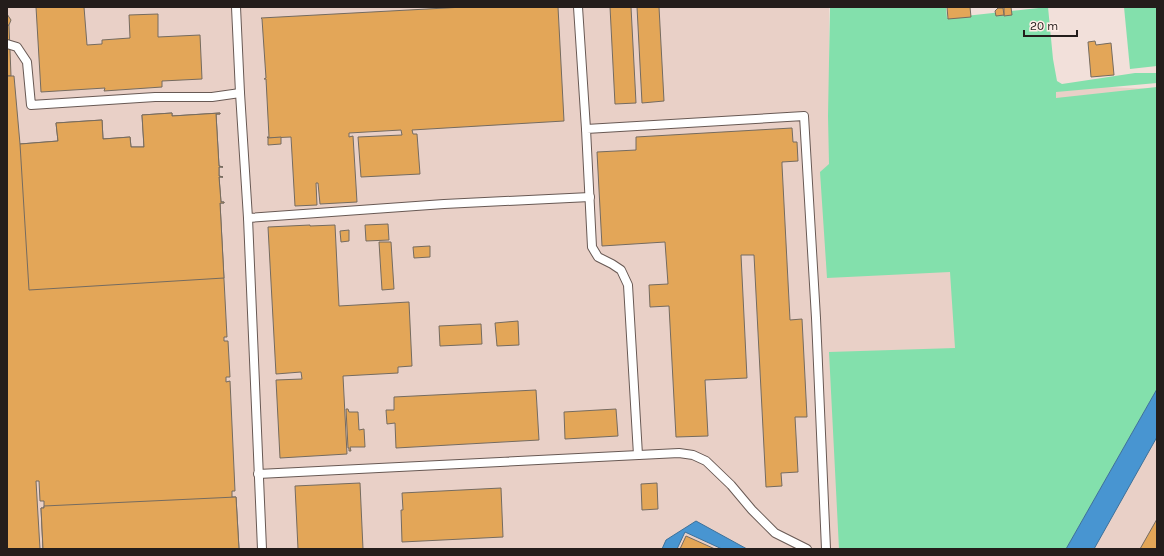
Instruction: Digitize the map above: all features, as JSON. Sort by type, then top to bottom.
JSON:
[{"type":"lane","points":[[236,7],[248,218],[262,549]]},
{"type":"lane","points":[[578,7],[592,247],[598,257],[621,270],[628,285],[638,455]]},
{"type":"lane","points":[[7,44],[17,47],[27,62],[31,105],[155,97],[212,97],[240,93]]},
{"type":"lane","points":[[586,129],[804,116],[816,318],[826,549]]},
{"type":"lane","points":[[248,218],[444,204],[590,197]]},
{"type":"lane","points":[[258,474],[679,453],[693,455],[706,461],[731,485],[752,510],[775,533],[807,549]]},
{"type":"shaded area","points":[[7,7],[829,7],[829,102],[1104,87],[1157,89],[1157,549],[7,549]]},
{"type":"green space","points":[[830,7],[946,7],[947,18],[1048,7],[1053,59],[1057,81],[1062,84],[1135,73],[1157,73],[1157,83],[1056,92],[1056,98],[1157,87],[1157,389],[1066,549],[839,549],[829,352],[955,348],[950,272],[827,278],[820,172],[829,164],[828,116]]},
{"type":"green space","points":[[1124,7],[1157,7],[1157,66],[1130,69]]},
{"type":"water","points":[[1157,389],[1157,437],[1094,549],[1066,549]]},
{"type":"water","points":[[696,521],[747,549],[722,549],[685,532],[677,549],[662,549],[666,540]]},
{"type":"building","points":[[36,7],[84,7],[87,45],[102,44],[102,40],[130,38],[129,15],[158,14],[158,37],[200,35],[202,79],[162,81],[162,87],[104,91],[105,88],[41,92]]},
{"type":"building","points":[[464,7],[558,7],[564,121],[412,130],[413,134],[417,134],[420,174],[361,177],[358,137],[402,135],[401,130],[349,133],[349,137],[353,136],[357,202],[320,204],[318,183],[316,183],[317,205],[295,206],[291,137],[268,138],[267,137],[269,137],[261,18]]},
{"type":"building","points":[[610,7],[631,7],[636,103],[615,104]]},
{"type":"building","points":[[637,7],[659,7],[664,101],[642,103]]},
{"type":"building","points":[[947,7],[970,7],[971,17],[948,19]]},
{"type":"building","points":[[1004,7],[1011,7],[1012,15],[1004,16]]},
{"type":"building","points":[[998,8],[1003,8],[1004,15],[996,16],[995,11]]},
{"type":"building","points":[[7,14],[11,20],[7,26]]},
{"type":"building","points":[[9,25],[11,76],[7,76],[7,26]]},
{"type":"building","points":[[1095,41],[1096,45],[1111,43],[1114,75],[1091,77],[1088,42]]},
{"type":"building","points":[[7,76],[14,76],[20,144],[58,141],[56,123],[102,120],[103,139],[130,137],[131,147],[144,147],[142,115],[172,113],[172,116],[220,113],[216,114],[219,166],[223,167],[219,167],[219,176],[223,177],[219,177],[221,202],[224,202],[220,203],[227,337],[224,337],[224,341],[228,341],[230,377],[226,377],[226,382],[230,381],[235,491],[232,491],[232,497],[236,497],[239,549],[43,549],[41,508],[44,508],[44,501],[40,501],[39,481],[36,481],[40,549],[7,549]]},
{"type":"building","points":[[172,113],[172,116],[220,113],[216,114],[219,166],[223,167],[219,167],[219,176],[223,177],[219,177],[221,202],[224,202],[220,203],[224,278],[29,290],[20,144],[58,141],[56,123],[102,120],[103,139],[130,137],[131,147],[144,147],[142,115]]},
{"type":"building","points":[[792,128],[793,142],[797,142],[798,161],[782,162],[790,320],[802,319],[807,417],[795,417],[798,472],[781,473],[782,486],[766,487],[754,255],[741,255],[747,378],[705,380],[708,436],[676,437],[669,306],[650,307],[649,285],[668,284],[665,242],[602,246],[597,152],[636,150],[636,137]]},
{"type":"building","points":[[281,137],[281,144],[268,145],[268,138]]},
{"type":"building","points":[[388,224],[389,240],[366,241],[365,225]]},
{"type":"building","points":[[335,225],[339,306],[409,302],[412,366],[398,367],[398,373],[343,376],[347,454],[280,458],[276,380],[302,379],[301,372],[276,374],[268,227]]},
{"type":"building","points":[[349,230],[349,241],[341,242],[340,231]]},
{"type":"building","points":[[379,242],[391,242],[394,289],[382,290]]},
{"type":"building","points":[[430,246],[430,257],[414,258],[413,247]]},
{"type":"building","points":[[518,321],[519,345],[497,346],[495,323]]},
{"type":"building","points":[[481,324],[482,344],[440,346],[439,326]]},
{"type":"building","points":[[536,390],[539,440],[396,448],[395,423],[387,424],[386,410],[394,410],[394,397]]},
{"type":"building","points":[[346,409],[348,409],[349,412],[358,412],[359,430],[364,429],[365,447],[350,447],[351,451],[349,451]]},
{"type":"building","points":[[616,409],[618,436],[565,439],[564,412]]},
{"type":"building","points":[[360,483],[363,549],[298,549],[295,486]]},
{"type":"building","points":[[657,483],[658,509],[642,510],[641,484]]},
{"type":"building","points":[[501,488],[503,537],[402,542],[402,493]]},
{"type":"building","points":[[236,497],[239,549],[43,549],[41,508],[44,508],[44,506]]},
{"type":"building","points":[[1157,519],[1157,549],[1140,549]]},
{"type":"building","points":[[686,536],[715,549],[680,549]]}]
